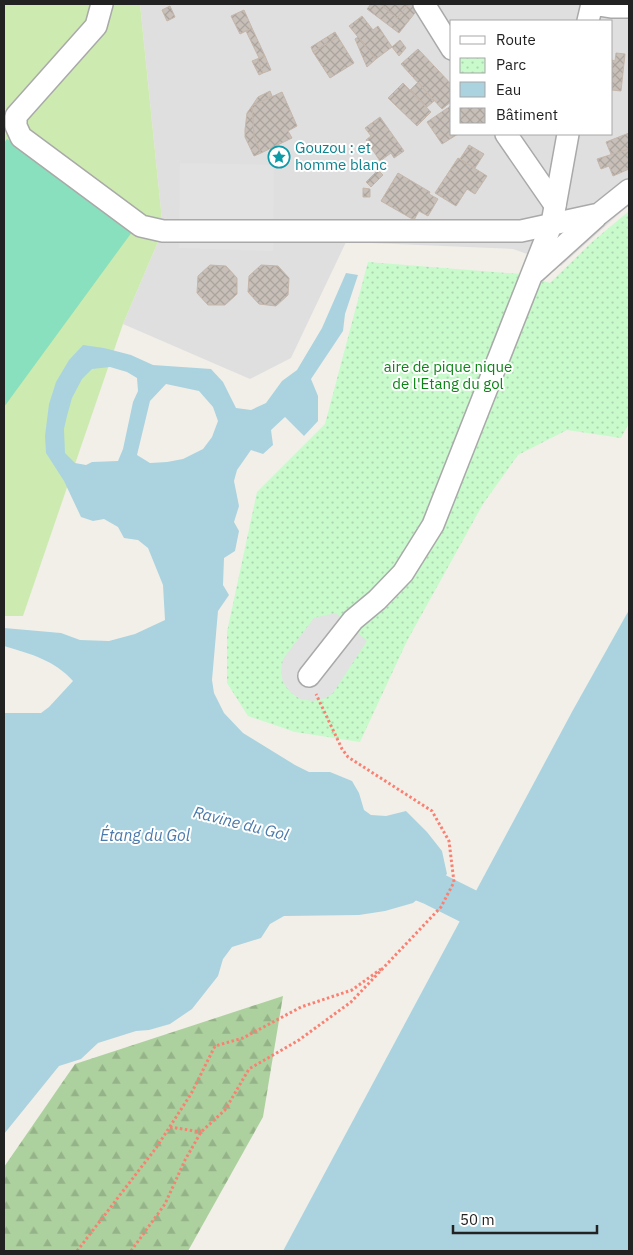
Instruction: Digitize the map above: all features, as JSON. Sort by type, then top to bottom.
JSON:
[{"type":"street","points":[[96,26],[102,4]]},
{"type":"street","points":[[119,4],[96,26],[16,116],[10,126],[21,137],[141,226],[163,231],[521,231],[554,214]]},
{"type":"street","points":[[424,4],[450,46]]},
{"type":"street","points":[[588,20],[592,4],[629,7]]},
{"type":"street","points":[[507,135],[554,214],[572,221],[599,214]]},
{"type":"street","points":[[309,676],[352,620],[377,600],[403,573],[433,525],[532,276],[554,214],[568,135]]},
{"type":"street","points":[[532,276],[599,214],[629,190]]},
{"type":"path","points":[[131,1251],[165,1204],[185,1160],[201,1132],[225,1110],[249,1069],[300,1040],[351,1002],[442,908],[454,882],[449,841],[432,811],[348,757],[342,749],[320,704],[309,676]]},
{"type":"path","points":[[77,1251],[156,1148],[190,1094],[215,1046],[243,1038],[301,1007],[352,990],[390,962]]},
{"type":"path","points":[[169,1127],[201,1132]]},
{"type":"shaded area","points":[[140,4],[629,4],[629,205],[561,266],[513,249],[346,242],[291,358],[250,379],[123,324],[163,230]]},
{"type":"shaded area","points":[[180,163],[274,165],[273,251],[179,248]]},
{"type":"shaded area","points":[[336,613],[367,641],[333,693],[326,698],[313,701],[300,699],[290,692],[283,682],[281,672],[283,659],[314,618]]},
{"type":"green space","points":[[4,4],[140,4],[163,230],[123,324],[23,616],[4,616]]},
{"type":"green space","points":[[7,139],[132,232],[4,407],[4,143]]},
{"type":"green space","name":"aire de pique nique de l'Etang du gol","points":[[629,211],[629,423],[621,438],[567,430],[518,455],[483,504],[407,641],[360,742],[295,732],[248,716],[227,683],[227,632],[257,492],[325,424],[368,262],[521,274],[550,283],[592,242]]},
{"type":"green space","points":[[283,996],[263,1117],[188,1251],[4,1251],[4,1167],[75,1064]]},
{"type":"water","name":"Étang du Gol","points":[[346,273],[358,275],[345,314],[343,331],[311,379],[318,396],[318,421],[304,436],[285,417],[271,430],[273,445],[263,454],[251,450],[237,470],[234,481],[239,506],[234,522],[239,531],[235,551],[224,558],[223,585],[229,595],[218,611],[212,680],[214,693],[224,713],[243,733],[309,772],[330,772],[352,781],[359,793],[364,810],[371,815],[386,816],[406,811],[427,832],[442,851],[447,874],[413,903],[385,911],[359,915],[284,916],[270,924],[261,938],[232,947],[223,959],[218,976],[192,1009],[170,1024],[149,1030],[136,1031],[98,1043],[81,1059],[59,1066],[4,1134],[4,713],[41,713],[73,681],[50,663],[33,655],[4,646],[4,628],[61,633],[80,640],[109,641],[135,634],[165,620],[163,585],[148,548],[138,540],[124,538],[118,527],[104,519],[93,521],[81,517],[64,481],[46,453],[45,436],[49,404],[56,382],[69,360],[83,345],[104,348],[131,355],[153,365],[211,369],[223,382],[236,408],[251,410],[266,403],[282,381],[297,370],[322,328]],"holes":[[[110,367],[127,372],[137,378],[138,391],[133,402],[123,449],[118,461],[92,462],[86,465],[75,463],[65,453],[64,429],[72,398],[82,379],[92,369]],[[166,384],[199,391],[213,407],[218,421],[212,437],[203,449],[183,459],[150,463],[137,455],[150,401]]]},
{"type":"water","points":[[629,610],[629,1251],[283,1251],[573,710]]},
{"type":"building","points":[[371,4],[380,4],[397,18],[409,4],[418,9],[399,33],[367,9]]},
{"type":"building","points":[[380,4],[409,4],[397,18]]},
{"type":"building","points":[[170,6],[175,17],[167,21],[162,10]]},
{"type":"building","points":[[244,10],[252,28],[240,34],[231,16]]},
{"type":"building","points":[[362,16],[373,30],[378,26],[392,47],[376,59],[349,26]]},
{"type":"building","points":[[252,28],[265,56],[259,58],[246,31]]},
{"type":"building","points":[[335,32],[338,37],[313,52],[311,47]]},
{"type":"building","points":[[338,37],[354,63],[330,78],[313,52]]},
{"type":"building","points":[[358,37],[376,59],[367,67],[355,39]]},
{"type":"building","points":[[400,40],[406,48],[399,56],[392,47]]},
{"type":"building","points":[[418,49],[450,83],[450,103],[442,109],[401,64]]},
{"type":"building","points":[[616,53],[625,54],[621,91],[613,90],[613,60],[615,61]]},
{"type":"building","points":[[265,56],[271,70],[263,73],[257,59]]},
{"type":"building","points":[[257,59],[263,73],[259,75],[252,61]]},
{"type":"building","points":[[418,82],[434,101],[427,107],[410,90]]},
{"type":"building","points":[[403,83],[431,112],[417,126],[388,98]]},
{"type":"building","points":[[270,91],[272,96],[252,106],[258,97]]},
{"type":"building","points":[[282,92],[297,126],[288,131],[292,138],[261,153],[254,137],[252,106]]},
{"type":"building","points":[[252,106],[254,137],[261,153],[254,156],[245,137],[247,113]]},
{"type":"building","points":[[450,106],[450,135],[456,135],[442,144],[427,122]]},
{"type":"building","points":[[380,117],[404,151],[394,158],[391,153],[380,161],[366,140],[371,136],[365,128]]},
{"type":"building","points":[[629,133],[629,149],[614,155],[613,153],[611,154],[606,142]]},
{"type":"building","points":[[469,145],[484,154],[475,168],[460,159]]},
{"type":"building","points":[[629,149],[629,169],[613,176],[609,166],[601,169],[597,159]]},
{"type":"building","points":[[458,158],[487,176],[475,194],[467,189],[456,206],[435,193]]},
{"type":"building","points":[[378,170],[383,175],[371,187],[366,182]]},
{"type":"building","points":[[398,173],[430,192],[429,194],[438,199],[428,216],[419,211],[414,220],[381,201]]},
{"type":"building","points":[[363,188],[370,189],[370,197],[363,197]]},
{"type":"building","points":[[210,265],[226,266],[237,278],[237,294],[225,305],[208,305],[197,293],[198,276]]},
{"type":"building","points":[[261,265],[278,266],[289,278],[288,295],[276,306],[259,304],[248,292],[249,276]]},
{"type":"waterway","name":"Ravine du Gol","points":[[387,870],[432,888],[468,906]]},
{"type":"place","name":"Gouzou : et homme blanc","points":[[279,157]]}]
